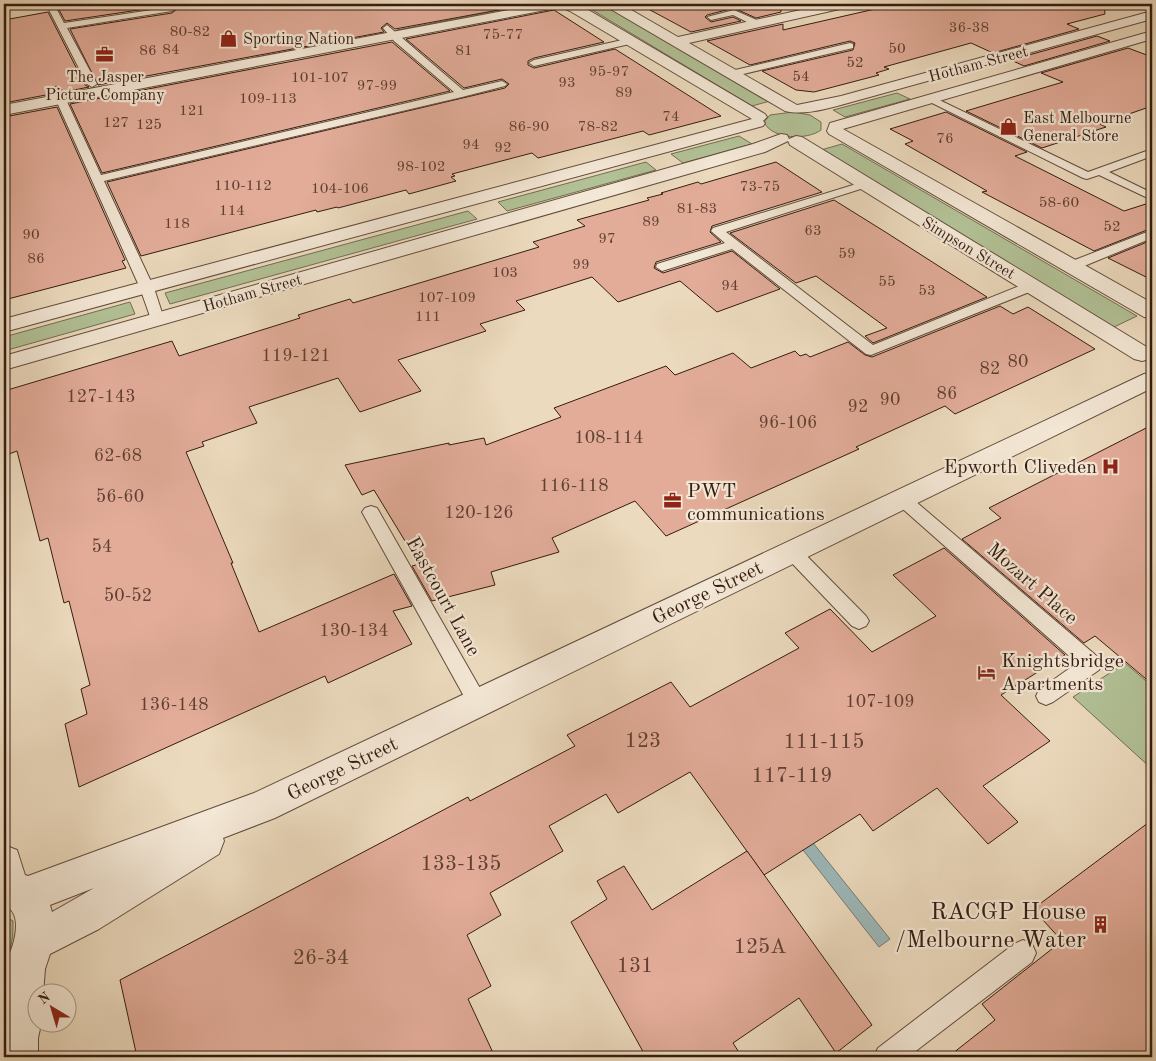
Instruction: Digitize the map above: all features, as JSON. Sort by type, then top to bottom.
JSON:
[{"type":"street","points":[[391,32],[509,4]]},
{"type":"street","points":[[4,101],[59,95],[391,32],[559,4],[572,4]]},
{"type":"street","points":[[564,4],[575,8],[631,41],[758,120]]},
{"type":"street","points":[[612,4],[797,108]]},
{"type":"street","points":[[678,41],[844,4]]},
{"type":"street","name":"Hotham Street","points":[[4,326],[652,151],[758,120],[772,110],[797,108],[843,100],[1152,15]]},
{"type":"street","name":"Hotham Street","points":[[4,363],[788,140],[821,139],[830,136],[836,129],[931,99],[1152,35]]},
{"type":"street","points":[[4,110],[92,84],[259,57]]},
{"type":"street","name":"Simpson Street","points":[[797,108],[826,115],[833,120],[836,129],[1152,312]]},
{"type":"street","name":"Simpson Street","points":[[758,120],[764,132],[788,140],[866,184],[1150,361]]},
{"type":"street","points":[[652,151],[678,171]]},
{"type":"street","points":[[478,198],[500,221]]},
{"type":"street","name":"George Street","points":[[21,967],[85,915],[262,806],[902,499],[1150,361]]},
{"type":"street","name":"George Street","points":[[11,883],[262,806]]},
{"type":"street","points":[[11,883],[32,908],[36,919],[21,967],[20,1024],[17,1038],[17,1057]]},
{"type":"lane","points":[[50,4],[92,84]]},
{"type":"lane","points":[[62,26],[172,9]]},
{"type":"lane","points":[[710,17],[734,12],[756,23]]},
{"type":"lane","points":[[391,32],[397,40],[462,94]]},
{"type":"lane","points":[[534,63],[631,41]]},
{"type":"lane","points":[[735,74],[850,46]]},
{"type":"lane","points":[[98,180],[502,84]]},
{"type":"lane","points":[[59,95],[147,288],[157,319]]},
{"type":"lane","points":[[931,99],[1087,176],[1152,152]]},
{"type":"lane","points":[[1100,171],[1152,197]]},
{"type":"lane","points":[[866,184],[717,231],[871,351],[1032,286]]},
{"type":"lane","points":[[1072,266],[1152,234]]},
{"type":"lane","points":[[662,267],[734,244]]},
{"type":"lane","name":"Mozart Place","points":[[902,499],[1092,664],[1046,696]]},
{"type":"lane","name":"Eastcourt Lane","points":[[372,512],[478,703]]},
{"type":"lane","points":[[792,552],[859,621]]},
{"type":"lane","points":[[887,1057],[1024,953]]},
{"type":"green space","points":[[531,4],[534,6],[400,32],[397,30]]},
{"type":"green space","points":[[605,5],[770,101],[752,106],[589,8]]},
{"type":"green space","points":[[897,93],[910,99],[845,117],[833,110]]},
{"type":"green space","points":[[793,112],[810,115],[821,122],[821,130],[808,136],[782,135],[768,128],[764,122],[770,115]]},
{"type":"green space","points":[[739,136],[752,144],[683,163],[671,154]]},
{"type":"green space","points":[[842,144],[1137,316],[1114,327],[821,150]]},
{"type":"green space","points":[[646,162],[656,170],[507,211],[498,202]]},
{"type":"green space","points":[[468,211],[477,219],[170,304],[165,293]]},
{"type":"green space","points":[[130,302],[135,314],[4,351],[4,337]]},
{"type":"green space","points":[[1125,663],[1152,686],[1152,769],[1073,697]]},
{"type":"green space","points":[[4,916],[13,921],[13,936],[11,946],[4,959]]},
{"type":"water","points":[[785,808],[890,939],[879,947],[778,818]]},
{"type":"building","points":[[56,4],[531,4],[395,29],[387,23],[381,28],[384,32],[98,85],[70,29],[172,13],[178,8],[172,5],[65,21]]},
{"type":"building","points":[[639,4],[781,4],[781,12],[756,18],[734,8],[705,17],[711,22],[733,17],[741,21],[691,32]]},
{"type":"building","points":[[897,4],[1104,4],[1105,14],[1067,24],[1079,29],[993,53],[971,43],[884,67],[889,69],[876,73],[879,75],[814,92],[796,90],[762,71],[853,50],[855,43],[850,41],[750,65],[707,41],[783,24],[783,30]]},
{"type":"building","points":[[554,10],[604,42],[534,58],[528,61],[528,65],[534,68],[615,49],[721,116],[649,135],[643,131],[538,158],[532,153],[452,174],[455,176],[451,177],[456,181],[409,194],[406,190],[338,208],[317,212],[316,210],[141,256],[107,182],[505,88],[509,84],[502,79],[464,88],[406,39]]},
{"type":"building","points":[[48,12],[85,85],[89,87],[64,92],[56,86],[51,90],[51,94],[4,103],[4,20]]},
{"type":"building","points":[[1097,36],[1110,41],[1024,66],[1011,60]]},
{"type":"building","points":[[392,42],[450,91],[102,173],[70,104]]},
{"type":"building","points":[[1128,48],[1152,57],[1152,106],[1100,124],[1106,127],[1042,148],[966,111],[1063,82],[1041,73]]},
{"type":"building","points":[[57,107],[125,260],[122,261],[126,268],[4,300],[4,117]]},
{"type":"building","points":[[946,112],[1027,152],[1015,156],[1124,211],[1152,202],[1152,228],[1094,251],[982,192],[987,191],[905,144],[913,141],[890,129]]},
{"type":"building","points":[[776,162],[822,192],[712,226],[710,232],[721,242],[656,262],[654,268],[663,273],[732,251],[780,289],[717,312],[680,281],[618,302],[592,277],[516,301],[525,310],[480,324],[486,331],[398,360],[421,391],[360,412],[338,378],[249,407],[257,423],[202,442],[204,446],[186,452],[233,563],[231,563],[259,632],[394,574],[412,606],[393,611],[412,644],[328,683],[325,676],[79,787],[65,724],[87,714],[81,689],[90,685],[69,601],[64,603],[48,538],[40,541],[17,451],[9,454],[4,428],[4,391],[172,341],[179,356],[300,318],[298,315],[350,299],[353,303],[539,247],[533,242],[585,226],[577,220],[649,200],[647,198],[698,182],[701,184]]},
{"type":"building","points":[[834,200],[987,297],[873,343],[865,336],[887,328],[816,276],[796,283],[730,233]]},
{"type":"building","points":[[1152,240],[1152,280],[1108,258]]},
{"type":"building","points":[[1000,306],[1013,314],[1028,307],[1095,349],[955,414],[945,406],[856,447],[859,449],[666,536],[635,501],[552,538],[559,552],[491,572],[495,585],[432,601],[412,566],[419,564],[374,490],[362,495],[345,465],[449,443],[449,445],[484,438],[486,445],[561,417],[554,408],[666,366],[675,375],[733,353],[751,368],[795,351],[800,356],[806,354],[810,357],[848,342],[865,355],[872,357]]},
{"type":"building","points":[[1152,425],[1152,684],[1095,636],[1084,643],[962,539],[1001,518],[989,508]]},
{"type":"building","points":[[944,548],[1065,655],[1001,695],[1050,741],[983,786],[1018,822],[988,844],[937,788],[873,831],[860,814],[764,875],[690,772],[618,813],[606,794],[549,826],[563,851],[490,893],[501,915],[467,935],[491,986],[468,999],[495,1057],[137,1057],[120,980],[468,797],[470,801],[575,746],[567,735],[671,682],[690,707],[799,648],[785,633],[830,609],[872,652],[936,616],[893,575]]},
{"type":"building","points":[[1152,820],[1152,1057],[948,1057],[995,1020],[982,1004],[1062,941],[1033,909]]},
{"type":"building","points":[[747,851],[872,1025],[836,1053],[799,998],[733,1043],[742,1057],[646,1057],[571,922],[607,899],[597,881],[624,866],[652,910]]},
{"type":"place","name":"Sporting Nation","points":[[229,38]]},
{"type":"place","name":"The Jasper Picture Company","points":[[105,55]]},
{"type":"place","name":"East Melbourne General Store","points":[[1009,126]]},
{"type":"place","name":"Epworth Cliveden","points":[[1111,466]]},
{"type":"place","name":"PWT communications","points":[[673,501]]},
{"type":"place","name":"Knightsbridge Apartments","points":[[987,672]]},
{"type":"place","name":"RACGP House /Melbourne Water","points":[[1100,925]]}]
